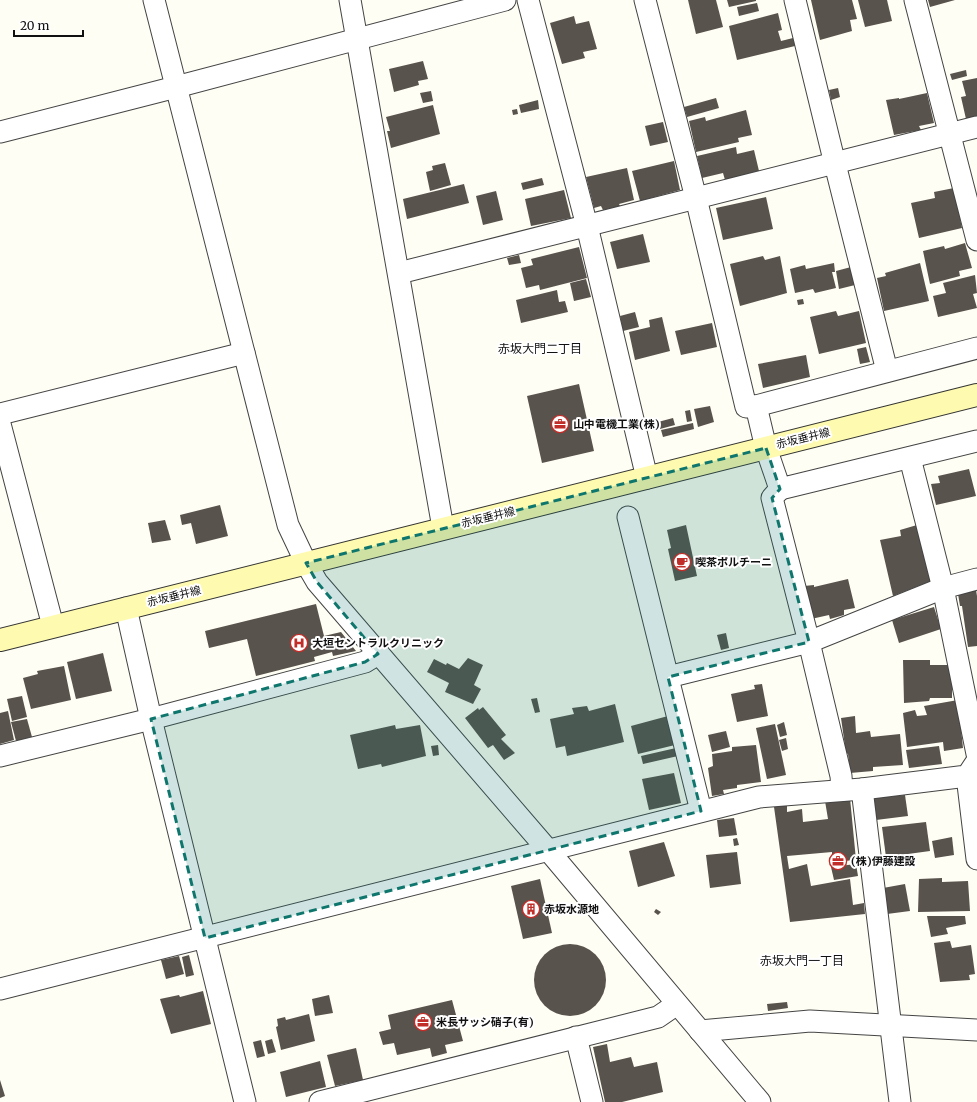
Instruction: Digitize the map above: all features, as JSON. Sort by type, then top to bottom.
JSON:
[{"type":"main road","name":"赤坂垂井線","points":[[0,640],[977,395]]},
{"type":"street","points":[[154,0],[288,525],[306,563],[317,582],[548,850],[760,1102]]},
{"type":"street","points":[[350,0],[443,528]]},
{"type":"street","points":[[0,132],[357,40],[451,7],[505,0]]},
{"type":"street","points":[[528,0],[588,226],[647,478]]},
{"type":"street","points":[[645,0],[696,198],[746,408],[977,348]]},
{"type":"street","points":[[795,0],[887,371]]},
{"type":"street","points":[[915,0],[977,240]]},
{"type":"street","points":[[399,273],[977,127]]},
{"type":"street","points":[[0,414],[244,353]]},
{"type":"street","points":[[756,406],[766,448],[780,488]]},
{"type":"street","points":[[0,424],[53,626]]},
{"type":"street","points":[[900,1102],[891,1026],[852,790],[841,776],[809,642],[772,498],[780,488],[977,441]]},
{"type":"street","points":[[910,458],[943,588],[977,754]]},
{"type":"street","points":[[628,516],[701,811]]},
{"type":"street","points":[[668,677],[809,642],[943,588],[977,579]]},
{"type":"street","points":[[126,608],[246,1102]]},
{"type":"street","points":[[0,756],[152,719],[365,662],[378,654]]},
{"type":"street","points":[[0,989],[759,797],[852,790],[972,769],[977,859]]},
{"type":"street","points":[[320,1102],[658,1017],[677,1004]]},
{"type":"street","points":[[700,1031],[810,1021],[977,1030]]},
{"type":"street","points":[[576,1037],[592,1102]]},
{"type":"highlighted area","points":[[766,448],[780,489],[772,498],[809,642],[668,677],[701,811],[205,938],[151,719],[365,662],[378,654],[317,582],[306,563]]},
{"type":"building","points":[[688,0],[716,0],[723,27],[696,34]]},
{"type":"building","points":[[727,0],[756,0],[756,1],[729,7]]},
{"type":"building","points":[[811,0],[852,0],[857,19],[850,20],[852,31],[820,40]]},
{"type":"building","points":[[858,0],[887,0],[892,21],[865,27]]},
{"type":"building","points":[[928,0],[955,0],[930,7]]},
{"type":"building","points":[[757,3],[759,11],[739,16],[737,7]]},
{"type":"building","points":[[778,13],[782,30],[778,31],[781,41],[793,38],[795,46],[737,60],[729,26]]},
{"type":"building","points":[[574,16],[576,24],[589,21],[597,49],[583,52],[585,58],[562,64],[550,23]]},
{"type":"building","points":[[423,61],[428,79],[418,81],[419,85],[394,92],[389,69]]},
{"type":"building","points":[[966,70],[967,76],[952,80],[950,74]]},
{"type":"building","points":[[977,78],[977,116],[966,119],[961,97],[966,96],[962,81]]},
{"type":"building","points":[[838,88],[840,97],[831,100],[829,90]]},
{"type":"building","points":[[431,91],[433,101],[423,103],[420,93]]},
{"type":"building","points":[[927,93],[934,123],[919,126],[921,130],[894,135],[886,100],[899,99]]},
{"type":"building","points":[[716,98],[719,108],[687,117],[684,107]]},
{"type":"building","points":[[538,100],[539,109],[521,113],[519,105]]},
{"type":"building","points":[[433,105],[440,134],[391,148],[387,131],[390,131],[386,117]]},
{"type":"building","points":[[517,109],[518,114],[513,115],[512,110]]},
{"type":"building","points":[[746,110],[752,135],[738,138],[739,142],[696,152],[689,121],[705,117],[706,121]]},
{"type":"building","points":[[663,122],[668,142],[650,146],[645,126]]},
{"type":"building","points":[[736,147],[737,154],[754,150],[759,171],[725,180],[723,173],[702,178],[697,156]]},
{"type":"building","points":[[674,161],[680,190],[640,201],[632,171]]},
{"type":"building","points":[[445,163],[451,185],[430,191],[426,172],[433,170],[432,166]]},
{"type":"building","points":[[627,168],[634,200],[619,204],[620,206],[603,210],[601,206],[594,208],[586,177]]},
{"type":"building","points":[[542,178],[544,185],[523,190],[521,183]]},
{"type":"building","points":[[464,184],[469,203],[407,219],[403,199]]},
{"type":"building","points":[[954,188],[962,228],[919,238],[911,203],[935,198],[934,192]]},
{"type":"building","points":[[564,190],[571,218],[531,226],[525,199]]},
{"type":"building","points":[[496,191],[503,220],[483,225],[476,196]]},
{"type":"building","points":[[766,197],[773,229],[723,240],[716,208]]},
{"type":"building","points":[[643,234],[650,262],[617,269],[610,242]]},
{"type":"building","points":[[965,243],[972,268],[959,271],[960,276],[930,284],[923,251],[944,246],[945,249]]},
{"type":"building","points":[[579,247],[587,278],[540,290],[539,285],[526,288],[521,268],[533,265],[531,259]]},
{"type":"building","points":[[519,255],[521,263],[509,265],[507,258]]},
{"type":"building","points":[[763,256],[765,260],[780,256],[787,293],[740,306],[730,264]]},
{"type":"building","points":[[834,263],[835,272],[832,272],[836,288],[815,293],[813,289],[795,293],[790,269],[805,265],[806,269]]},
{"type":"building","points":[[920,263],[929,301],[884,311],[877,278],[886,276],[885,273]]},
{"type":"building","points":[[851,267],[855,285],[839,289],[836,271]]},
{"type":"building","points":[[975,275],[977,293],[973,294],[977,308],[938,317],[933,296],[946,293],[943,283]]},
{"type":"building","points":[[586,279],[591,297],[574,301],[570,283]]},
{"type":"building","points":[[557,290],[559,302],[565,301],[568,312],[521,323],[516,300]]},
{"type":"building","points":[[803,299],[804,304],[798,305],[797,300]]},
{"type":"building","points":[[836,311],[838,316],[859,311],[866,343],[819,354],[810,317]]},
{"type":"building","points":[[635,312],[639,327],[623,331],[620,316]]},
{"type":"building","points":[[662,317],[670,351],[635,360],[629,332],[650,327],[649,320]]},
{"type":"building","points":[[712,323],[717,347],[681,355],[675,331]]},
{"type":"building","points":[[866,347],[870,362],[860,364],[857,349]]},
{"type":"building","points":[[806,355],[810,377],[763,388],[758,364]]},
{"type":"building","name":"山中電機工業(株)","points":[[579,384],[594,451],[542,463],[527,396]]},
{"type":"building","points":[[710,406],[714,422],[698,427],[694,409]]},
{"type":"building","points":[[690,410],[692,421],[687,422],[685,411]]},
{"type":"building","points":[[673,418],[675,425],[660,429],[658,422]]},
{"type":"building","points":[[693,423],[694,429],[663,437],[661,430]]},
{"type":"building","points":[[969,469],[976,496],[936,505],[931,484],[940,483],[938,476]]},
{"type":"building","points":[[220,505],[228,536],[196,544],[191,523],[182,525],[180,515]]},
{"type":"building","points":[[165,520],[171,540],[152,543],[148,523]]},
{"type":"building","name":"喫茶ポルチーニ","points":[[686,525],[697,576],[675,581],[668,549],[671,548],[667,530]]},
{"type":"building","points":[[917,525],[931,581],[893,596],[880,540],[901,536],[900,530]]},
{"type":"building","points":[[848,579],[855,608],[844,610],[844,615],[830,619],[829,615],[811,619],[804,586],[814,585],[814,587]]},
{"type":"building","points":[[976,590],[977,646],[968,647],[962,606],[960,606],[958,594]]},
{"type":"building","name":"大垣セントラルクリニック","points":[[316,604],[324,636],[341,632],[356,651],[333,656],[332,652],[314,657],[315,661],[256,676],[247,639],[209,648],[205,631]]},
{"type":"building","points":[[934,607],[941,629],[899,643],[892,620]]},
{"type":"building","points":[[726,633],[729,648],[721,650],[717,635]]},
{"type":"building","points":[[103,653],[112,691],[76,699],[67,662]]},
{"type":"building","points":[[468,658],[483,665],[474,685],[481,689],[473,704],[445,692],[449,683],[427,672],[434,659],[459,669]]},
{"type":"building","points":[[903,660],[930,660],[930,665],[952,665],[952,698],[930,698],[929,701],[904,703]]},
{"type":"building","points":[[64,666],[71,700],[31,709],[23,678],[38,674],[37,671]]},
{"type":"building","points":[[762,684],[768,716],[737,722],[731,694],[755,689],[754,685]]},
{"type":"building","points":[[22,696],[27,717],[12,721],[7,699]]},
{"type":"building","points":[[537,698],[540,712],[535,713],[531,699]]},
{"type":"building","points":[[958,700],[963,748],[944,751],[943,742],[907,747],[903,713],[915,710],[917,716],[927,715],[924,706]]},
{"type":"building","points":[[615,704],[624,742],[567,756],[565,746],[556,748],[550,719],[574,714],[572,708],[587,706],[589,711]]},
{"type":"building","points":[[483,707],[506,735],[501,739],[515,753],[504,760],[493,745],[488,748],[465,718],[478,708],[479,710]]},
{"type":"building","points":[[8,711],[14,740],[0,744],[0,713]]},
{"type":"building","points":[[668,716],[675,745],[638,754],[631,726]]},
{"type":"building","points":[[855,716],[856,733],[870,731],[871,737],[900,734],[903,765],[873,767],[873,771],[850,773],[841,718]]},
{"type":"building","points":[[27,719],[32,737],[16,741],[11,722]]},
{"type":"building","points":[[784,722],[787,735],[780,737],[777,725]]},
{"type":"building","points":[[775,724],[786,775],[767,779],[756,728]]},
{"type":"building","points":[[395,725],[396,729],[420,725],[426,756],[382,767],[381,764],[358,769],[350,735]]},
{"type":"building","points":[[726,731],[730,747],[712,752],[708,735]]},
{"type":"building","points":[[786,738],[788,749],[782,751],[779,740]]},
{"type":"building","points":[[438,745],[439,755],[433,756],[431,746]]},
{"type":"building","points":[[756,745],[761,782],[737,785],[737,788],[723,790],[724,794],[712,796],[708,768],[713,766],[712,754],[732,751],[732,747]]},
{"type":"building","points":[[939,746],[942,764],[909,768],[906,750]]},
{"type":"building","points":[[676,748],[678,756],[643,764],[641,756]]},
{"type":"building","points":[[674,773],[681,803],[649,810],[642,779]]},
{"type":"building","points":[[905,795],[908,816],[876,820],[874,798]]},
{"type":"building","name":"(株)伊藤建設","points":[[850,798],[856,860],[832,862],[832,852],[787,856],[789,869],[807,864],[811,886],[850,879],[853,905],[864,903],[865,914],[790,922],[774,807],[787,805],[787,812],[802,809],[803,822],[828,819],[825,801]]},
{"type":"building","points":[[734,818],[737,835],[719,837],[717,820]]},
{"type":"building","points":[[926,822],[930,851],[886,857],[882,827]]},
{"type":"building","points":[[952,837],[954,855],[935,858],[932,841]]},
{"type":"building","points":[[737,838],[739,845],[734,846],[733,839]]},
{"type":"building","points":[[664,842],[675,876],[638,887],[629,851]]},
{"type":"building","points":[[737,852],[741,884],[710,888],[706,855]]},
{"type":"building","points":[[856,864],[858,876],[834,880],[831,867]]},
{"type":"building","points":[[942,878],[942,882],[968,881],[970,911],[918,912],[919,879]]},
{"type":"building","name":"赤坂水源地","points":[[540,879],[552,933],[523,939],[511,886]]},
{"type":"building","points":[[905,884],[910,911],[887,914],[883,888]]},
{"type":"building","points":[[656,909],[661,912],[658,915],[654,912]]},
{"type":"building","points":[[927,916],[965,916],[966,924],[946,928],[948,934],[931,937]]},
{"type":"building","points":[[950,941],[952,948],[971,945],[975,974],[969,975],[970,980],[940,982],[934,943]]},
{"type":"building","points":[[563,944],[577,944],[584,946],[596,954],[604,966],[606,980],[604,994],[596,1006],[584,1014],[577,1016],[563,1016],[556,1014],[544,1006],[536,994],[534,987],[534,973],[536,966],[544,954],[556,946]]},
{"type":"building","points":[[189,955],[194,975],[186,977],[182,957]]},
{"type":"building","points":[[179,956],[184,974],[166,979],[161,960]]},
{"type":"building","points":[[203,991],[211,1024],[171,1034],[160,999],[179,995],[180,997]]},
{"type":"building","points":[[329,995],[333,1013],[315,1016],[312,999]]},
{"type":"building","name":"米長サッシ硝子(有)","points":[[452,1000],[463,1041],[445,1045],[447,1053],[432,1057],[430,1048],[397,1055],[394,1043],[383,1045],[379,1032],[391,1029],[388,1015]]},
{"type":"building","points":[[787,1002],[788,1008],[768,1011],[767,1004]]},
{"type":"building","points":[[309,1014],[315,1041],[281,1050],[276,1027],[278,1026],[277,1019],[285,1017],[286,1020]]},
{"type":"building","points":[[272,1039],[276,1052],[268,1054],[265,1041]]},
{"type":"building","points":[[261,1040],[265,1056],[257,1058],[253,1042]]},
{"type":"building","points":[[607,1044],[610,1062],[631,1057],[634,1067],[657,1062],[663,1092],[622,1102],[605,1102],[593,1047]]},
{"type":"building","points":[[356,1048],[363,1080],[335,1086],[327,1055]]},
{"type":"building","points":[[320,1061],[326,1087],[286,1097],[280,1072]]},
{"type":"building","points":[[0,1080],[5,1096],[0,1098]]},
{"type":"place","name":"山中電機工業(株)","points":[[560,424]]},
{"type":"place","name":"喫茶ポルチーニ","points":[[682,562]]},
{"type":"place","name":"大垣セントラルクリニック","points":[[299,643]]},
{"type":"place","name":"(株)伊藤建設","points":[[838,861]]},
{"type":"place","name":"赤坂水源地","points":[[531,909]]},
{"type":"place","name":"米長サッシ硝子(有)","points":[[423,1022]]},
{"type":"district","name":"赤坂大門二丁目","points":[[540,348]]},
{"type":"district","name":"赤坂大門一丁目","points":[[802,960]]}]
